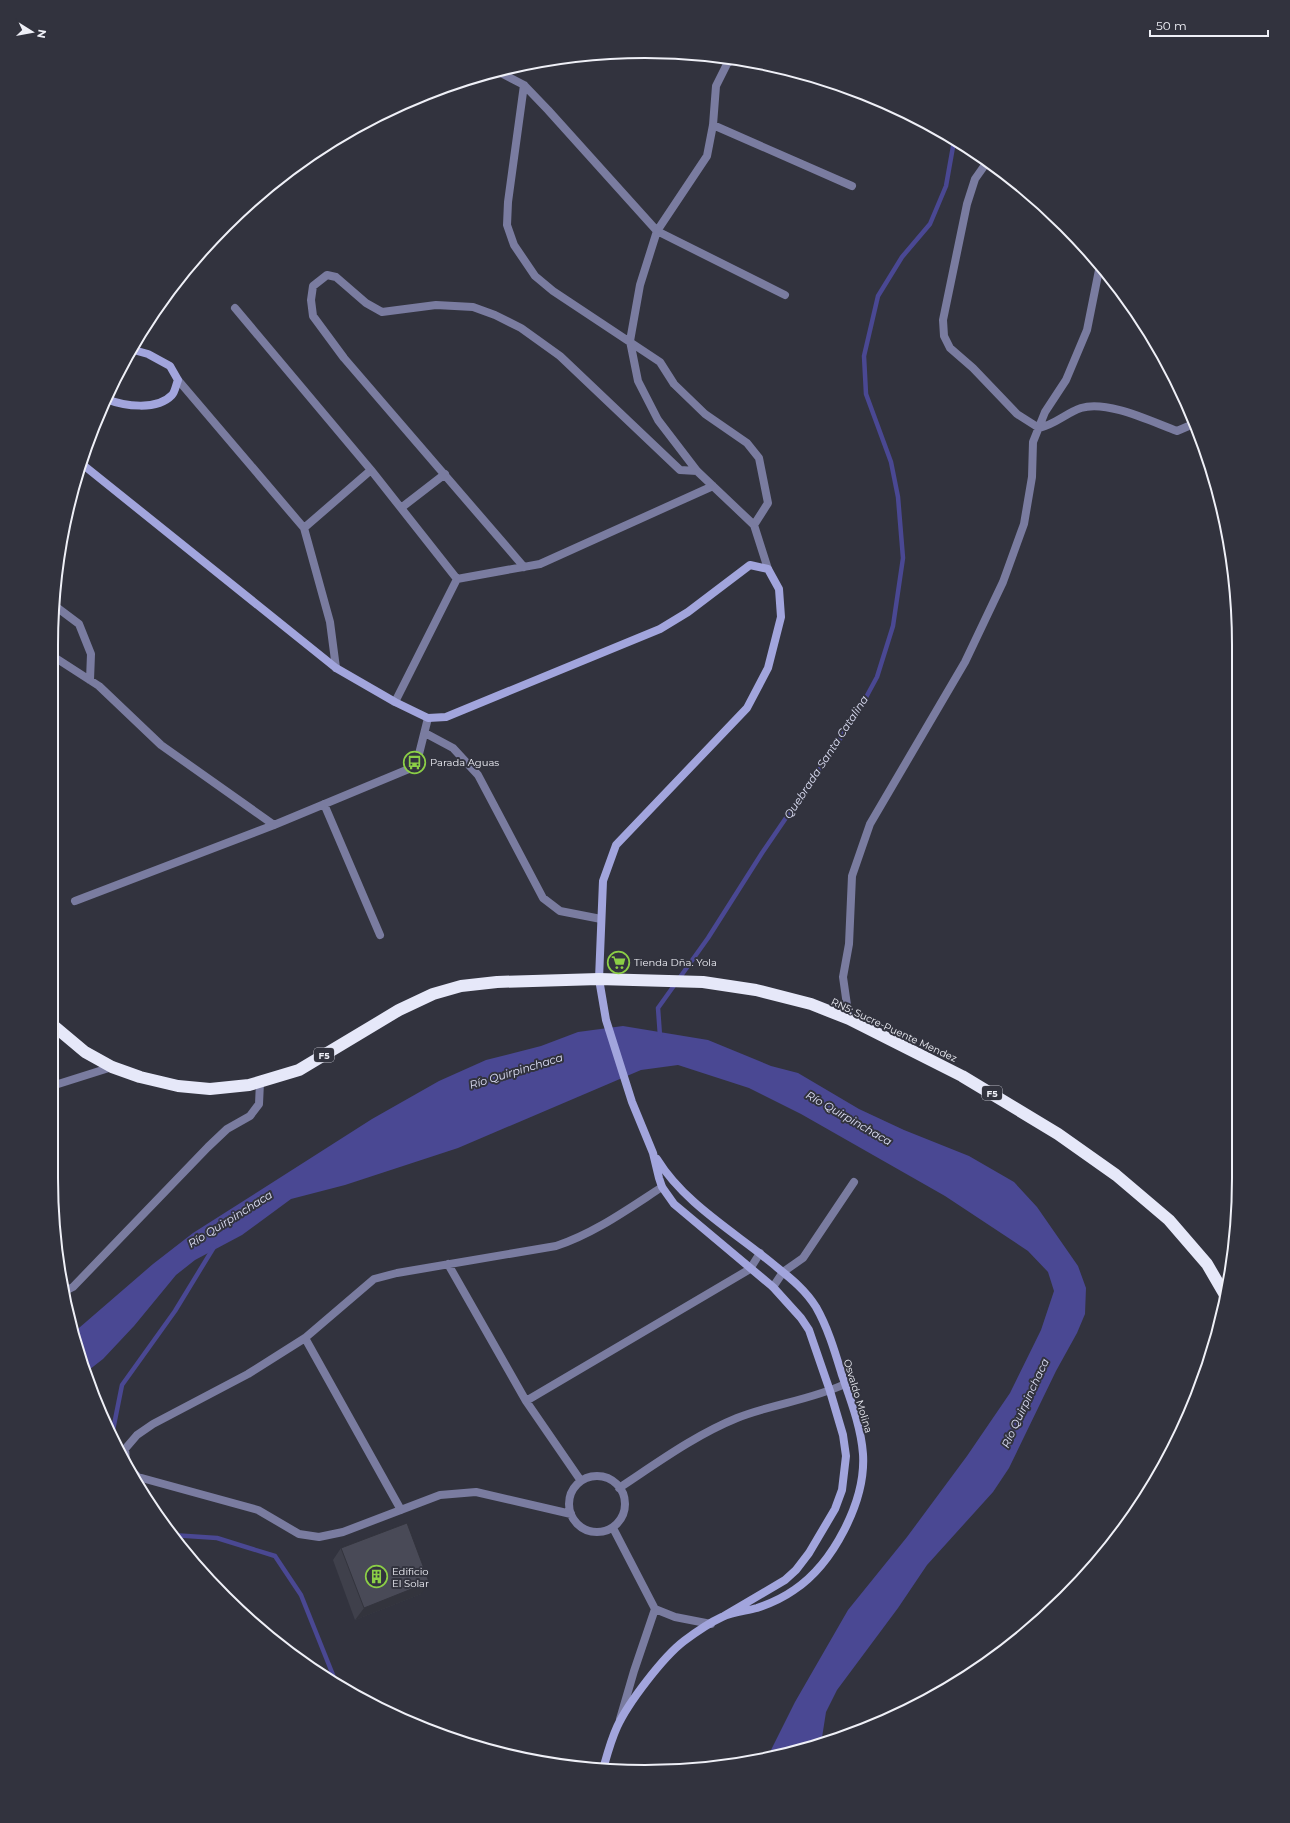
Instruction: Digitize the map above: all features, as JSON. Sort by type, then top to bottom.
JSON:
[{"type":"highway","name":"RN5: Sucre-Puente Mendez","points":[[58,1029],[85,1052],[112,1067],[140,1077],[178,1086],[210,1089],[249,1085],[299,1070],[399,1010],[433,994],[461,986],[497,982],[598,980],[703,982],[756,990],[811,1004],[849,1019],[962,1076],[1005,1100],[1058,1134],[1116,1175],[1169,1220],[1207,1264],[1222,1289]]},
{"type":"main road","points":[[112,400],[146,406],[165,401],[173,394],[178,380],[170,366],[148,354],[137,351]]},
{"type":"main road","points":[[86,467],[336,668],[395,702],[428,718],[446,718],[660,629],[688,612],[750,565],[768,569],[779,589],[781,617],[768,668],[748,708],[616,845],[603,881],[598,980],[606,1020],[632,1102],[653,1153],[662,1186],[674,1204],[773,1287],[792,1307],[809,1330],[830,1390],[843,1435],[846,1456],[842,1490],[835,1510],[809,1553],[796,1570],[785,1580],[724,1616]]},
{"type":"main road","name":"Osvaldo Molina","points":[[605,1764],[617,1726],[644,1685],[666,1659],[684,1641],[724,1616],[760,1607],[792,1592],[804,1583],[822,1565],[841,1535],[857,1500],[863,1464],[860,1432],[832,1343],[816,1307],[798,1285],[783,1272],[683,1193],[665,1172],[653,1153]]},
{"type":"street","points":[[727,64],[716,86],[713,124],[707,156],[657,231],[640,285],[630,341],[638,381],[658,420],[697,471],[754,524],[768,569]]},
{"type":"street","points":[[505,75],[524,85],[657,231],[785,295]]},
{"type":"street","points":[[524,85],[508,202],[507,225],[514,245],[534,276],[553,291],[660,362],[674,384],[705,414],[747,443],[759,458],[768,502],[754,524]]},
{"type":"street","points":[[713,124],[852,186]]},
{"type":"street","points":[[984,166],[976,178],[967,204],[943,320],[944,336],[950,348],[973,368],[1017,414],[1039,428],[1052,425],[1081,408],[1101,407],[1124,412],[1177,431],[1189,426]]},
{"type":"street","points":[[849,1019],[843,977],[849,944],[852,876],[870,824],[965,662],[1003,582],[1024,524],[1032,477],[1033,442],[1045,412],[1066,380],[1087,330],[1098,273]]},
{"type":"street","points":[[524,567],[344,358],[312,316],[311,300],[314,286],[326,275],[336,277],[366,303],[382,312],[436,305],[473,307],[495,315],[521,328],[560,356],[680,470],[697,471]]},
{"type":"street","points":[[235,308],[371,470],[458,579]]},
{"type":"street","points":[[178,380],[304,528],[330,622],[336,668]]},
{"type":"street","points":[[304,528],[371,470]]},
{"type":"street","points":[[400,508],[445,474]]},
{"type":"street","points":[[458,579],[540,564],[713,486]]},
{"type":"street","points":[[395,702],[458,579]]},
{"type":"street","points":[[59,609],[79,624],[91,654],[90,680]]},
{"type":"street","points":[[58,659],[99,686],[161,745],[274,825]]},
{"type":"street","points":[[75,901],[274,825],[416,766],[428,718]]},
{"type":"street","points":[[425,733],[453,748],[478,775],[543,898],[560,911],[601,919]]},
{"type":"street","points":[[324,804],[380,935]]},
{"type":"street","points":[[58,1084],[112,1067]]},
{"type":"street","points":[[68,1289],[73,1287],[208,1147],[227,1129],[250,1116],[259,1104],[260,1082]]},
{"type":"street","points":[[773,1287],[783,1272],[804,1258],[854,1182]]},
{"type":"street","points":[[125,1449],[137,1435],[153,1424],[248,1374],[305,1338],[374,1279],[385,1275],[556,1246],[573,1240],[621,1214],[662,1186]]},
{"type":"street","points":[[526,1401],[750,1269],[760,1253]]},
{"type":"street","points":[[448,1264],[526,1401],[581,1481]]},
{"type":"street","points":[[305,1338],[401,1510]]},
{"type":"street","points":[[619,1488],[682,1447],[738,1418],[845,1384]]},
{"type":"street","points":[[597,1476],[606,1478],[619,1488],[625,1505],[624,1514],[613,1528],[597,1533],[588,1531],[578,1525],[570,1514],[570,1496],[574,1488],[581,1481],[597,1476]]},
{"type":"street","points":[[141,1478],[258,1510],[299,1534],[319,1537],[343,1532],[440,1495],[476,1492],[570,1514]]},
{"type":"street","points":[[613,1528],[655,1609],[675,1617],[711,1624]]},
{"type":"street","points":[[617,1726],[655,1609]]},
{"type":"water","name":"Río Quirpinchaca","points":[[623,1026],[708,1040],[771,1066],[798,1073],[859,1109],[904,1130],[969,1156],[1014,1182],[1037,1207],[1078,1266],[1086,1288],[1085,1314],[1077,1333],[1056,1371],[1009,1468],[993,1492],[927,1565],[898,1608],[837,1690],[826,1712],[822,1738],[771,1751],[795,1702],[848,1610],[907,1537],[967,1456],[1010,1393],[1041,1330],[1054,1291],[1048,1272],[1028,1251],[945,1196],[801,1114],[749,1088],[678,1065],[641,1070],[458,1148],[345,1185],[291,1199],[242,1235],[195,1260],[176,1275],[134,1326],[103,1359],[90,1369],[89,1367],[78,1329],[153,1264],[193,1233],[372,1119],[439,1081],[486,1060],[541,1046],[578,1032]]},
{"type":"building","name":"Edificio El Solar","points":[[407,1523],[429,1582],[364,1608],[341,1548]]},
{"type":"waterway","name":"Quebrada Santa Catalina","points":[[660,1036],[658,1008],[708,938],[762,853],[857,714],[877,677],[893,626],[903,558],[898,497],[891,462],[866,394],[864,356],[878,296],[902,257],[930,224],[946,186],[953,146]]},
{"type":"waterway","points":[[114,1426],[122,1385],[175,1311],[214,1247]]},
{"type":"waterway","points":[[179,1535],[217,1538],[275,1556],[301,1595],[333,1675]]},
{"type":"place","name":"Parada Aguas","points":[[414,762]]},
{"type":"place","name":"Tienda Dña. Yola","points":[[618,962]]},
{"type":"place","name":"Edificio El Solar","points":[[377,1577]]}]
